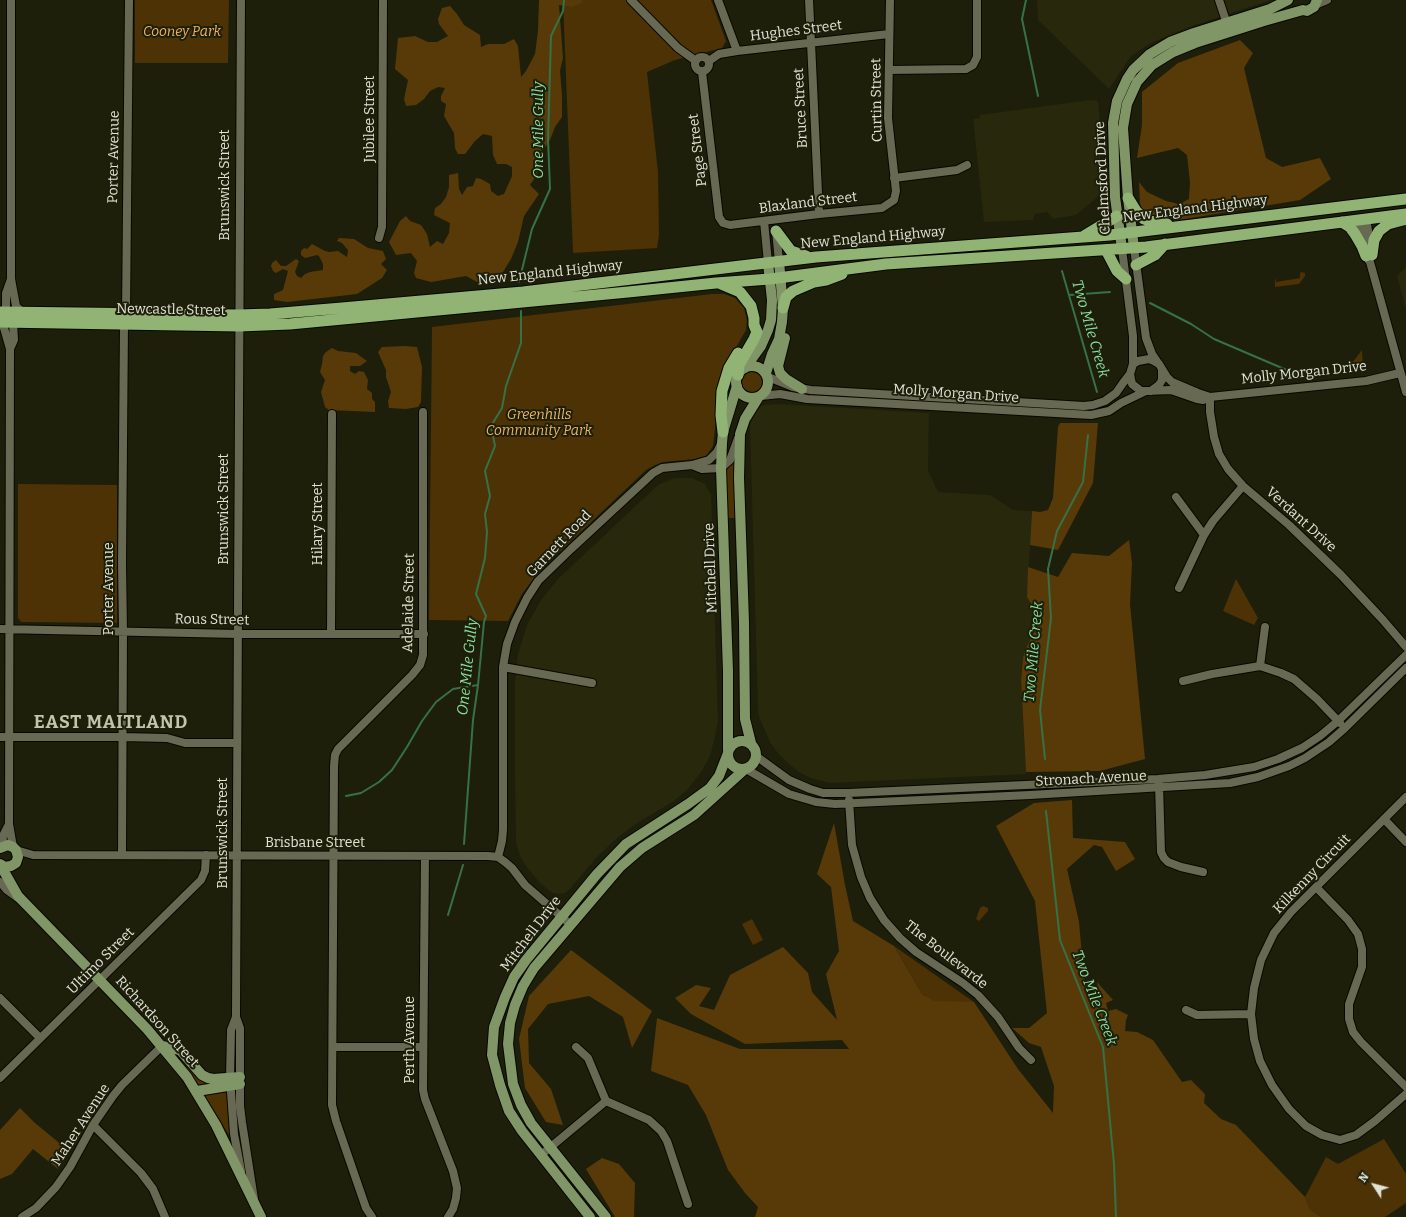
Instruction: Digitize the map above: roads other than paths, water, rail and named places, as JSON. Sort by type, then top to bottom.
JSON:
[{"type":"highway","points":[[1128,198],[1136,211],[1144,219],[1180,227]]},
{"type":"highway","name":"New England Highway","points":[[342,314],[816,257],[1120,234],[1406,199]]},
{"type":"highway","points":[[1293,213],[1350,212],[1362,218],[1371,210],[1406,203]]},
{"type":"highway","name":"New England Highway","points":[[342,314],[775,278],[886,264],[1134,248],[1342,222],[1362,218],[1406,214]]},
{"type":"highway","points":[[1082,237],[1118,216]]},
{"type":"highway","points":[[1369,258],[1379,231],[1388,224],[1406,220]]},
{"type":"highway","points":[[1342,222],[1355,234],[1369,258]]},
{"type":"highway","points":[[775,225],[791,251],[803,256],[816,257]]},
{"type":"highway","points":[[1136,265],[1155,254],[1165,244]]},
{"type":"highway","points":[[1106,250],[1117,271],[1126,279]]},
{"type":"highway","points":[[783,308],[786,297],[792,291],[814,282],[826,280],[863,267]]},
{"type":"highway","points":[[716,283],[734,288],[746,299],[753,312],[756,332],[754,339],[738,365],[741,371]]},
{"type":"highway","name":"Newcastle Street","points":[[1,317],[13,322],[24,317],[239,321],[342,314]]},
{"type":"highway","points":[[1,317],[24,317]]},
{"type":"highway","points":[[723,432],[721,403],[725,378],[729,368],[754,325]]},
{"type":"main road","name":"Chelmsford Drive","points":[[1134,248],[1128,198],[1124,142],[1124,116],[1127,104],[1137,82],[1152,65],[1173,52],[1288,0]]},
{"type":"main road","points":[[1294,0],[1296,7],[1303,10]]},
{"type":"main road","name":"Chelmsford Drive","points":[[1122,249],[1115,186],[1113,123],[1117,101],[1127,79],[1141,61],[1159,48],[1181,38],[1311,9],[1316,2]]},
{"type":"main road","points":[[751,743],[746,741],[737,741],[732,744],[728,752],[729,761],[732,766],[745,769],[753,764],[756,756],[756,750],[751,743],[745,719],[744,622],[739,478],[740,434],[745,419],[759,397],[767,390],[769,386],[767,375],[772,354],[779,339],[783,308],[775,278],[773,262]]},
{"type":"main road","points":[[759,397],[749,398],[743,396],[736,386],[736,379],[761,346],[768,330],[772,312],[775,278]]},
{"type":"main road","points":[[782,322],[785,337],[778,366],[780,373],[786,379],[802,389]]},
{"type":"main road","points":[[741,371],[750,366],[754,366],[759,367],[767,375]]},
{"type":"main road","name":"Mitchell Drive","points":[[590,1217],[522,1131],[509,1110],[500,1085],[492,1055],[494,1027],[514,977],[526,960],[597,874],[626,844],[710,788],[718,776],[728,752],[728,671],[721,468],[723,432],[736,386]]},
{"type":"main road","name":"Mitchell Drive","points":[[606,1217],[531,1123],[521,1106],[513,1084],[508,1044],[510,1023],[515,1004],[523,986],[534,968],[608,880],[642,848],[694,815],[745,769]]},
{"type":"main road","points":[[1,847],[8,845],[15,848],[18,857],[12,883]]},
{"type":"main road","points":[[1,865],[8,867],[16,863]]},
{"type":"main road","name":"Richardson Street","points":[[1,865],[22,900],[162,1046],[187,1076],[216,1125],[255,1204]]},
{"type":"main road","points":[[162,1046],[180,1050],[202,1074],[208,1078],[235,1081]]},
{"type":"main road","points":[[197,1091],[235,1081]]},
{"type":"main road","name":"Brunswick Street","points":[[255,1204],[261,1217]]},
{"type":"street","points":[[11,0],[11,279],[16,306],[24,317]]},
{"type":"street","name":"Porter Avenue","points":[[122,854],[122,562],[129,0]]},
{"type":"street","name":"Brunswick Street","points":[[241,0],[236,1017],[231,1030],[235,1081],[255,1204]]},
{"type":"street","name":"Jubilee Street","points":[[379,238],[382,227],[383,0]]},
{"type":"street","points":[[631,0],[678,48],[696,61]]},
{"type":"street","points":[[718,0],[737,52]]},
{"type":"street","name":"Bruce Street","points":[[809,0],[819,214]]},
{"type":"street","name":"Curtin Street","points":[[890,0],[888,118],[896,191],[894,200]]},
{"type":"street","points":[[889,70],[966,69],[973,65],[976,57],[977,0]]},
{"type":"street","points":[[1220,0],[1228,27]]},
{"type":"street","points":[[1316,2],[1327,0]]},
{"type":"street","name":"Hughes Street","points":[[708,61],[719,54],[889,34]]},
{"type":"street","points":[[701,57],[705,58],[708,61],[708,68],[702,72],[696,68],[696,61],[701,57]]},
{"type":"street","name":"Page Street","points":[[702,72],[719,217],[723,224]]},
{"type":"street","points":[[894,178],[958,170],[967,165]]},
{"type":"street","name":"Blaxland Street","points":[[723,224],[730,225],[764,221],[775,225],[819,214],[882,208],[894,200]]},
{"type":"street","points":[[1362,218],[1369,258],[1406,392]]},
{"type":"street","points":[[764,221],[773,262]]},
{"type":"street","points":[[773,262],[775,225]]},
{"type":"street","name":"Chelmsford Drive","points":[[1134,248],[1146,338],[1150,350],[1160,367]]},
{"type":"street","name":"Chelmsford Drive","points":[[1122,249],[1133,336],[1133,364]]},
{"type":"street","points":[[11,279],[6,293],[1,317],[10,348],[9,824],[15,848]]},
{"type":"street","points":[[10,348],[14,340],[13,322]]},
{"type":"street","points":[[1133,364],[1138,361],[1149,359],[1154,361],[1160,367]]},
{"type":"street","name":"Molly Morgan Drive","points":[[767,375],[785,384],[802,389],[1084,406],[1105,401],[1116,393],[1130,374],[1133,364]]},
{"type":"street","name":"Molly Morgan Drive","points":[[1160,367],[1167,377],[1178,385],[1210,397]]},
{"type":"street","name":"Molly Morgan Drive","points":[[759,397],[780,394],[820,399],[1091,415],[1109,411],[1121,403],[1159,385],[1162,380],[1160,367]]},
{"type":"street","name":"Molly Morgan Drive","points":[[1148,391],[1171,390],[1203,400],[1210,397],[1366,381],[1400,373]]},
{"type":"street","points":[[1130,374],[1132,384],[1136,388],[1148,391]]},
{"type":"street","name":"Verdant Drive","points":[[1210,397],[1210,412],[1214,437],[1220,454],[1228,469],[1244,486],[1289,525],[1340,574],[1406,647]]},
{"type":"street","name":"Adelaide Street","points":[[334,856],[335,756],[344,743],[412,675],[420,665],[423,655],[423,412]]},
{"type":"street","name":"Hilary Street","points":[[331,634],[332,414]]},
{"type":"street","points":[[721,468],[730,460],[740,434]]},
{"type":"street","name":"Garnett Road","points":[[498,858],[503,830],[503,667],[507,644],[514,622],[527,598],[538,582],[596,525],[653,473],[662,468],[692,465],[709,460],[722,443]]},
{"type":"street","name":"Garnett Road","points":[[692,465],[702,469],[721,468]]},
{"type":"street","points":[[1179,588],[1204,535],[1213,522],[1244,486]]},
{"type":"street","points":[[1176,497],[1204,535]]},
{"type":"street","points":[[1260,666],[1265,627]]},
{"type":"street","name":"Rous Street","points":[[0,629],[238,634],[424,634]]},
{"type":"street","name":"Stronach Avenue","points":[[745,769],[764,778],[783,791],[802,799],[816,802],[849,804],[1159,784],[1254,767],[1278,759],[1302,748],[1320,736],[1338,721],[1406,655]]},
{"type":"street","points":[[1183,681],[1212,674],[1260,666],[1294,679],[1317,698],[1345,728]]},
{"type":"street","points":[[503,667],[592,683]]},
{"type":"street","name":"Stronach Avenue","points":[[756,756],[784,777],[810,789],[823,793],[1230,783],[1258,777],[1290,766],[1305,758],[1329,742],[1345,728],[1406,668]]},
{"type":"street","points":[[0,738],[122,737],[167,738],[185,743],[237,743]]},
{"type":"street","points":[[1159,784],[1161,852],[1164,858],[1168,862],[1181,867],[1203,872]]},
{"type":"street","name":"The Boulevarde","points":[[848,793],[852,845],[861,877],[870,898],[884,920],[900,938],[916,952],[963,983],[982,999],[998,1017],[1019,1048],[1031,1060]]},
{"type":"street","name":"Kilkenny Circuit","points":[[1406,797],[1291,912],[1274,933],[1261,960],[1254,988],[1251,1014],[1254,1039],[1260,1061],[1272,1085],[1289,1109],[1306,1126],[1322,1135],[1340,1140],[1356,1135],[1375,1121],[1406,1094]]},
{"type":"street","points":[[1384,819],[1406,842]]},
{"type":"street","points":[[1,847],[3,836],[9,824]]},
{"type":"street","name":"Brisbane Street","points":[[15,848],[33,855],[206,854],[488,856],[498,858]]},
{"type":"street","name":"Ultimo Street","points":[[0,1078],[201,880],[205,871],[206,854]]},
{"type":"street","name":"Brisbane Street","points":[[16,863],[33,855]]},
{"type":"street","points":[[334,856],[332,1105],[336,1121],[366,1208],[372,1217]]},
{"type":"street","name":"Perth Avenue","points":[[425,856],[423,1090],[425,1099],[453,1171],[457,1188],[453,1209],[448,1217]]},
{"type":"street","points":[[498,858],[512,868],[530,890],[571,925]]},
{"type":"street","name":"Richardson Street","points":[[0,882],[7,890],[22,900]]},
{"type":"street","points":[[1316,887],[1348,920],[1358,934],[1362,949],[1362,966],[1349,1004],[1349,1019],[1354,1032],[1361,1042],[1406,1087]]},
{"type":"street","points":[[0,998],[40,1038]]},
{"type":"street","points":[[1186,1010],[1197,1015],[1251,1014]]},
{"type":"street","name":"Maher Avenue","points":[[22,1217],[36,1208],[56,1187],[70,1167],[93,1125],[122,1085],[162,1046]]},
{"type":"street","points":[[333,1047],[423,1047]]},
{"type":"street","points":[[576,1047],[588,1058],[606,1101],[649,1120],[661,1130],[667,1141],[688,1204]]},
{"type":"street","name":"Brunswick Street","points":[[235,1081],[234,1134],[242,1177]]},
{"type":"street","points":[[541,1155],[606,1101]]},
{"type":"street","points":[[93,1125],[141,1173],[153,1189],[165,1217]]},
{"type":"waterway","name":"One Mile Gully","points":[[519,282],[532,229],[550,189],[548,139],[551,36],[563,11],[564,0]]},
{"type":"waterway","name":"Two Mile Creek","points":[[1026,0],[1022,19],[1038,96]]},
{"type":"waterway","name":"Two Mile Creek","points":[[1062,271],[1097,392]]},
{"type":"waterway","points":[[1069,295],[1110,292]]},
{"type":"waterway","points":[[1150,303],[1191,324],[1214,339],[1296,374]]},
{"type":"waterway","name":"One Mile Gully","points":[[464,844],[473,720],[484,622],[486,616],[476,594],[485,558],[487,532],[485,514],[490,496],[485,471],[495,446],[491,426],[502,408],[506,386],[521,343],[521,311]]},
{"type":"waterway","name":"Two Mile Creek","points":[[1045,759],[1040,710],[1051,618],[1048,569],[1057,531],[1083,482],[1088,435]]},
{"type":"waterway","points":[[346,796],[361,793],[379,782],[392,770],[422,721],[436,702],[453,689],[478,685]]},
{"type":"waterway","name":"Two Mile Creek","points":[[1046,811],[1060,940],[1103,1047],[1114,1164],[1116,1217]]},
{"type":"waterway","name":"One Mile Gully","points":[[448,915],[463,865]]},
{"type":"district","name":"EAST MAITLAND","points":[[111,723]]},
{"type":"park label","name":"Cooney Park","points":[[182,32]]},
{"type":"park label","name":"Greenhills Community Park","points":[[539,424]]}]
